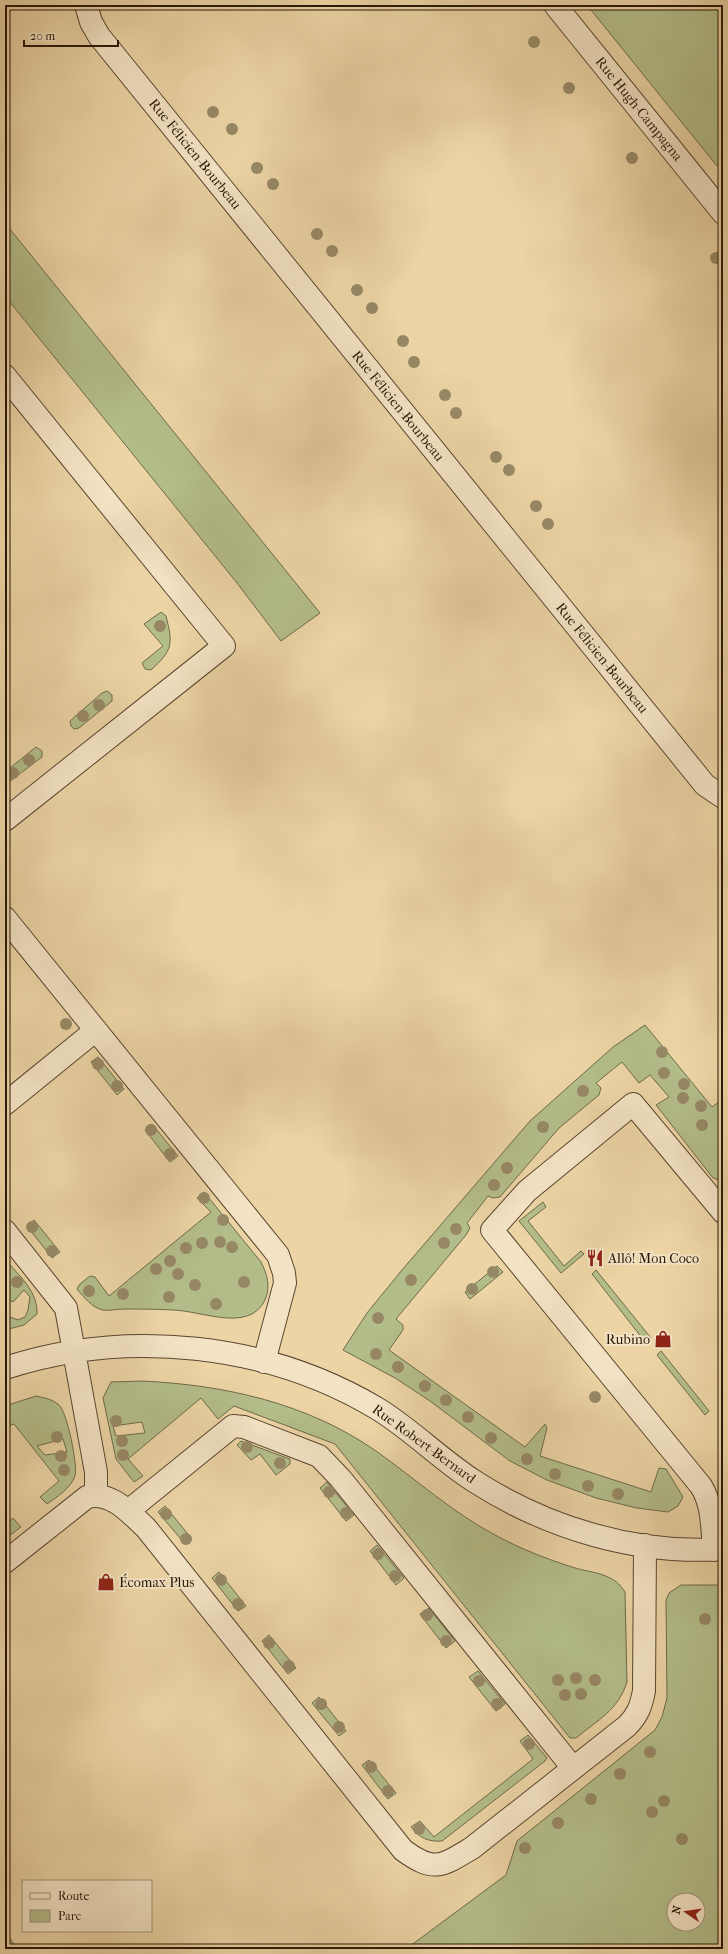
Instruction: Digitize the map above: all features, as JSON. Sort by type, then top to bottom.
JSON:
[{"type":"street","name":"Rue Félicien-Bourbeau","points":[[86,5],[91,22],[99,36],[705,784],[723,797]]},
{"type":"street","name":"Rue Hugh-Campagna","points":[[555,5],[723,213]]},
{"type":"street","points":[[5,376],[224,646],[5,820]]},
{"type":"street","points":[[5,918],[281,1262],[285,1283],[264,1362]]},
{"type":"street","points":[[5,1104],[96,1030]]},
{"type":"street","points":[[718,1549],[707,1497],[701,1486],[492,1230],[527,1191],[633,1104],[723,1212]]},
{"type":"street","points":[[5,1231],[66,1308],[96,1472],[96,1495]]},
{"type":"street","name":"Rue Robert-Bernard","points":[[5,1368],[41,1358],[74,1352],[138,1345],[205,1350],[264,1362],[318,1380],[377,1409],[401,1425],[473,1480],[526,1510],[580,1531],[608,1539],[645,1545],[718,1549]]},
{"type":"street","points":[[128,1511],[233,1426],[244,1427],[319,1456],[346,1485],[573,1768]]},
{"type":"street","points":[[5,1562],[76,1503],[87,1497],[96,1495],[108,1498],[128,1511],[146,1528],[403,1850],[423,1863],[436,1866],[450,1861],[472,1848],[627,1726],[636,1716],[641,1707],[644,1691],[645,1545]]},
{"type":"green space","points":[[587,5],[723,5],[723,161],[717,166]]},
{"type":"green space","points":[[5,223],[320,613],[281,641],[237,583],[5,296]]},
{"type":"green space","points":[[161,612],[166,616],[170,633],[169,646],[164,657],[151,670],[145,669],[142,663],[163,646],[144,624]]},
{"type":"green space","points":[[107,691],[112,695],[112,701],[79,728],[74,729],[71,726],[70,721],[102,693]]},
{"type":"green space","points":[[36,747],[42,751],[42,757],[5,785],[5,772]]},
{"type":"green space","points":[[645,1025],[712,1107],[723,1099],[723,1181],[713,1178],[656,1105],[669,1097],[650,1075],[639,1083],[622,1062],[596,1083],[601,1088],[599,1095],[559,1128],[500,1197],[493,1198],[488,1196],[467,1223],[470,1228],[466,1235],[396,1319],[403,1325],[403,1330],[389,1350],[525,1447],[545,1424],[547,1428],[540,1456],[651,1492],[659,1468],[666,1469],[683,1497],[678,1506],[668,1512],[637,1508],[596,1498],[547,1480],[510,1461],[430,1401],[395,1378],[343,1350],[367,1313],[402,1270],[530,1121],[613,1047]]},
{"type":"green space","points":[[98,1057],[124,1089],[117,1095],[91,1062]]},
{"type":"green space","points":[[152,1124],[178,1156],[170,1162],[145,1130]]},
{"type":"green space","points":[[204,1192],[261,1262],[268,1280],[268,1290],[265,1300],[258,1310],[248,1316],[224,1318],[173,1310],[103,1310],[95,1307],[85,1299],[77,1289],[80,1284],[90,1276],[95,1277],[109,1296],[211,1212],[197,1198]]},
{"type":"green space","points":[[543,1202],[546,1207],[528,1221],[564,1266],[581,1251],[584,1254],[561,1273],[519,1221]]},
{"type":"green space","points":[[34,1220],[60,1252],[52,1258],[27,1226]]},
{"type":"green space","points":[[5,1259],[27,1284],[34,1298],[37,1314],[24,1325],[5,1330],[5,1315],[18,1320],[25,1317],[28,1310],[30,1297],[24,1290],[13,1302],[5,1297]]},
{"type":"green space","points":[[497,1266],[503,1272],[470,1299],[465,1292]]},
{"type":"green space","points":[[596,1270],[651,1338],[646,1343],[592,1274]]},
{"type":"green space","points":[[661,1351],[709,1411],[705,1415],[657,1355]]},
{"type":"green space","points":[[142,1381],[173,1383],[234,1392],[294,1409],[322,1420],[350,1434],[376,1451],[435,1496],[465,1517],[497,1536],[544,1557],[572,1567],[601,1574],[615,1581],[625,1592],[627,1682],[623,1692],[613,1707],[606,1714],[576,1738],[570,1738],[335,1444],[234,1406],[218,1419],[201,1398],[128,1459],[143,1476],[134,1482],[116,1459],[103,1398],[111,1382]],"holes":[[[142,1422],[145,1433],[116,1436],[113,1426]]]},
{"type":"green space","points":[[36,1396],[54,1401],[62,1410],[71,1439],[76,1470],[73,1481],[70,1485],[47,1504],[40,1497],[59,1481],[14,1424],[5,1427],[5,1406]],"holes":[[[63,1439],[67,1452],[45,1455],[37,1446]]]},
{"type":"green space","points":[[241,1441],[290,1459],[290,1464],[276,1475],[260,1454],[251,1460],[237,1445]]},
{"type":"green space","points":[[327,1482],[354,1515],[346,1521],[320,1488]]},
{"type":"green space","points":[[165,1506],[192,1539],[185,1544],[158,1512]]},
{"type":"green space","points":[[13,1518],[21,1527],[5,1539],[5,1525]]},
{"type":"green space","points":[[377,1545],[404,1578],[396,1585],[370,1551]]},
{"type":"green space","points":[[219,1572],[246,1606],[238,1611],[212,1578]]},
{"type":"green space","points":[[681,1585],[723,1585],[723,1949],[406,1949],[506,1875],[517,1841],[655,1730],[662,1717],[667,1698],[666,1600],[669,1593]]},
{"type":"green space","points":[[429,1608],[455,1641],[446,1648],[420,1614]]},
{"type":"green space","points":[[269,1635],[296,1668],[288,1674],[262,1641]]},
{"type":"green space","points":[[478,1671],[505,1704],[496,1711],[469,1677]]},
{"type":"green space","points":[[319,1697],[346,1731],[339,1736],[312,1703]]},
{"type":"green space","points":[[528,1735],[547,1758],[545,1761],[442,1841],[428,1840],[418,1834],[411,1827],[420,1821],[434,1837],[533,1759],[520,1741]]},
{"type":"green space","points":[[369,1760],[396,1793],[388,1799],[362,1765]]},
{"type":"green space","points":[[5,1932],[18,1949],[5,1949]]},
{"type":"place","name":"Allô! Mon Coco","points":[[595,1258]]},
{"type":"place","name":"Rubino","points":[[663,1339]]},
{"type":"place","name":"Écomax Plus","points":[[106,1582]]}]
